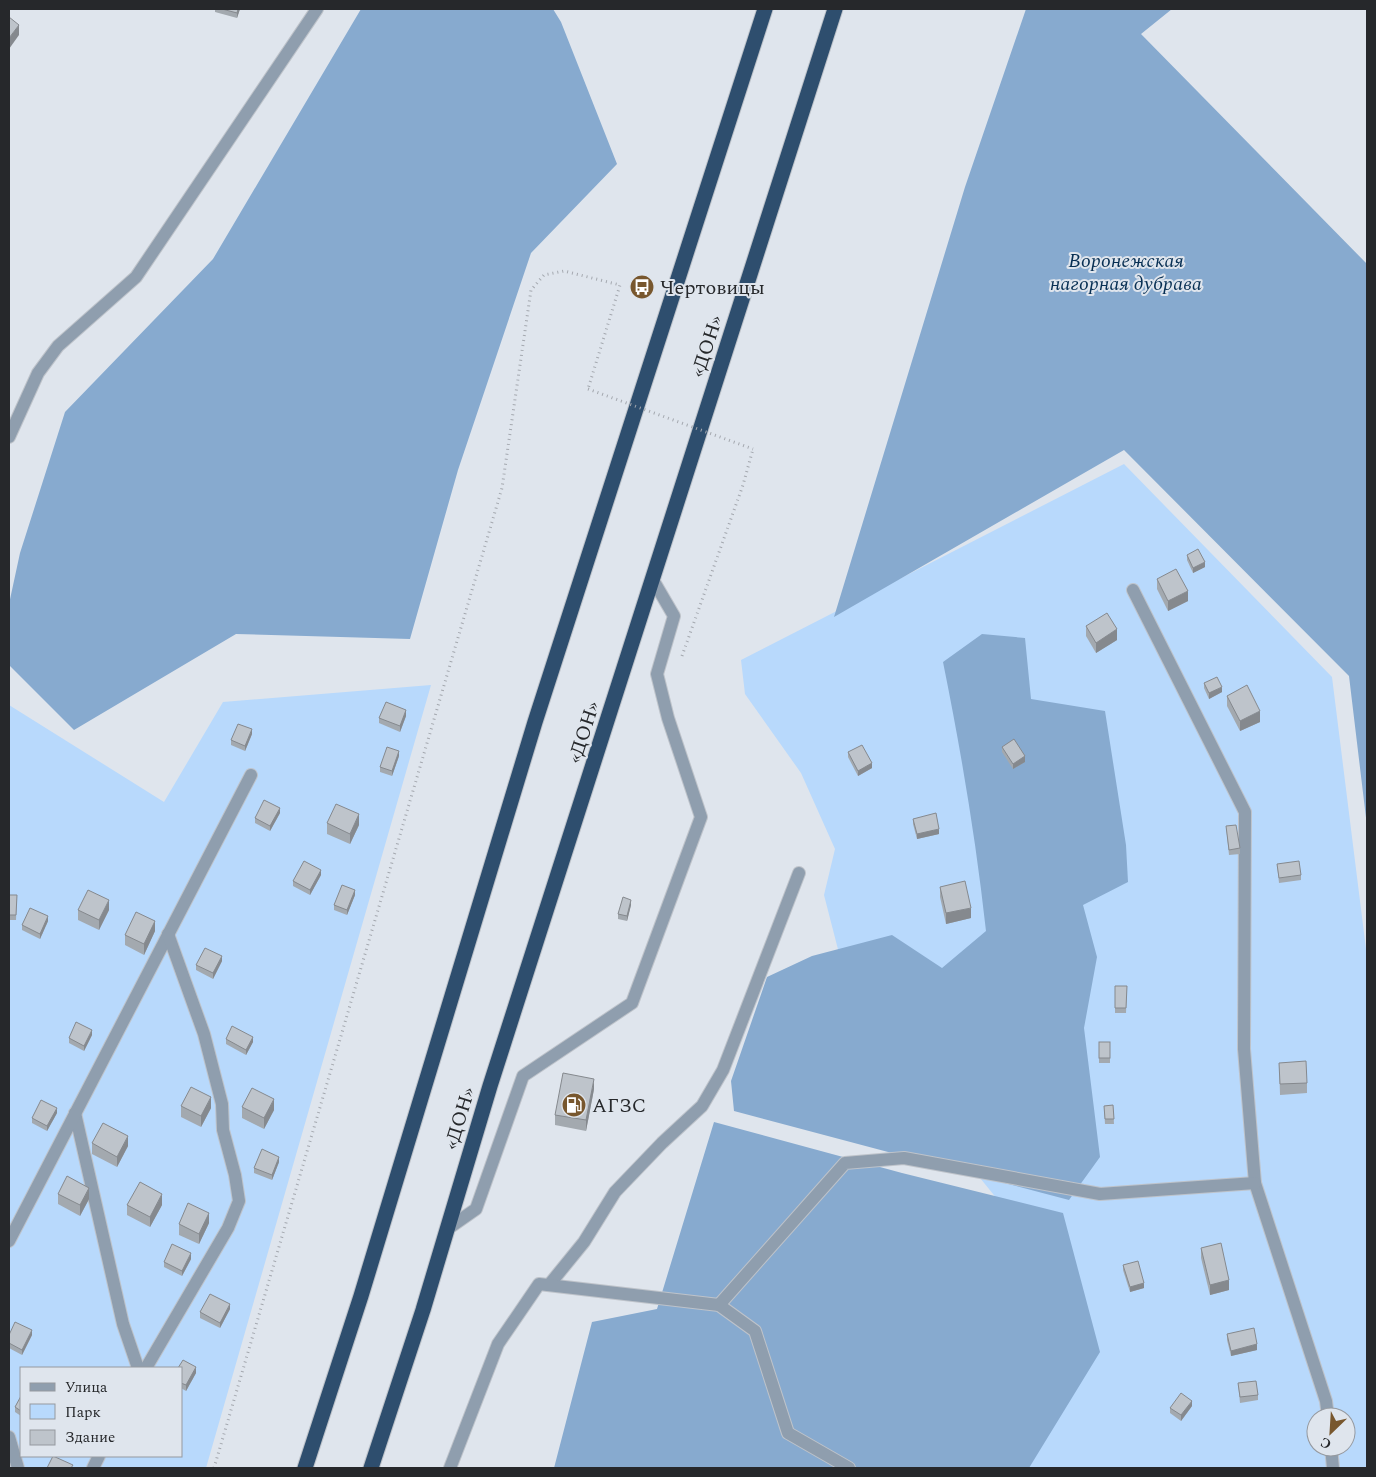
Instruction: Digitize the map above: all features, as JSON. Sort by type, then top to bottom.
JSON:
[{"type":"highway","name":"«ДОН»","points":[[305,1468],[362,1296],[535,722],[765,9]]},
{"type":"highway","name":"«ДОН»","points":[[372,1468],[835,9]]},
{"type":"street","points":[[9,437],[38,373],[58,346],[136,277],[317,9]]},
{"type":"street","points":[[446,1230],[476,1209],[523,1076],[632,1003],[701,817],[668,718],[657,674],[674,616],[653,580]]},
{"type":"street","points":[[1133,590],[1245,812],[1244,1049],[1255,1183],[1327,1407]]},
{"type":"street","points":[[9,1241],[251,775]]},
{"type":"street","points":[[549,1285],[584,1242],[615,1192],[662,1143],[702,1106],[722,1070],[799,874]]},
{"type":"street","points":[[147,1367],[228,1228],[239,1201],[235,1175],[223,1130],[222,1104],[204,1034],[168,934]]},
{"type":"street","points":[[75,1113],[123,1324],[138,1367]]},
{"type":"street","points":[[719,1305],[845,1163],[904,1158],[1100,1194],[1255,1183]]},
{"type":"street","points":[[450,1468],[498,1344],[539,1284],[719,1305],[755,1331],[788,1433],[849,1468]]},
{"type":"street","points":[[9,1437],[18,1468]]},
{"type":"path","points":[[214,1468],[502,488],[531,290],[544,276],[564,271],[620,285],[588,389],[753,449],[682,656]]},
{"type":"green space","points":[[361,9],[553,9],[561,22],[617,164],[531,253],[458,470],[410,639],[236,634],[74,730],[9,665],[9,604],[20,553],[65,412],[213,259]]},
{"type":"green space","name":"Воронежская нагорная дубрава","points":[[1026,9],[1172,9],[1141,34],[1367,264],[1367,826],[1349,676],[1124,450],[834,617],[965,187]]},
{"type":"green space","points":[[1124,464],[1332,677],[1367,957],[1367,1468],[949,1468],[1010,1215],[858,1027],[824,895],[835,849],[801,773],[745,694],[741,660]]},
{"type":"green space","points":[[982,634],[1025,638],[1031,699],[1105,711],[1126,845],[1128,882],[1083,905],[1097,957],[1084,1028],[1100,1157],[1069,1200],[734,1111],[731,1081],[767,977],[812,956],[892,935],[942,968],[986,931],[978,863],[943,662]]},
{"type":"green space","points":[[431,685],[206,1468],[9,1468],[9,705],[164,802],[223,702]]},
{"type":"green space","points":[[714,1122],[902,1173],[1063,1213],[1100,1352],[1029,1468],[554,1468],[592,1322],[657,1309]]},
{"type":"building","points":[[222,9],[238,9],[237,13]]},
{"type":"building","points":[[9,17],[19,25],[9,38]]},
{"type":"building","points":[[1198,549],[1205,562],[1193,568],[1187,555]]},
{"type":"building","points":[[1176,569],[1188,591],[1168,601],[1157,579]]},
{"type":"building","points":[[1107,613],[1117,629],[1096,643],[1086,626]]},
{"type":"building","points":[[1217,677],[1222,687],[1209,693],[1204,683]]},
{"type":"building","points":[[1247,685],[1260,711],[1240,721],[1227,696]]},
{"type":"building","points":[[386,702],[406,710],[400,726],[379,718]]},
{"type":"building","points":[[238,724],[252,729],[245,746],[231,740]]},
{"type":"building","points":[[1014,739],[1025,756],[1013,764],[1002,747]]},
{"type":"building","points":[[862,745],[872,763],[858,771],[848,752]]},
{"type":"building","points":[[387,747],[399,751],[392,771],[380,767]]},
{"type":"building","points":[[264,800],[280,808],[270,826],[255,818]]},
{"type":"building","points":[[336,804],[359,814],[350,834],[327,823]]},
{"type":"building","points":[[936,813],[939,829],[917,834],[913,819]]},
{"type":"building","points":[[1236,825],[1240,848],[1229,850],[1226,826]]},
{"type":"building","points":[[304,861],[321,870],[310,890],[293,881]]},
{"type":"building","points":[[1299,861],[1301,875],[1279,878],[1277,864]]},
{"type":"building","points":[[965,881],[971,908],[946,913],[940,887]]},
{"type":"building","points":[[342,885],[355,890],[347,910],[334,905]]},
{"type":"building","points":[[88,890],[109,900],[99,920],[78,910]]},
{"type":"building","points":[[9,895],[17,895],[16,915],[9,915]]},
{"type":"building","points":[[623,897],[631,900],[627,916],[618,914]]},
{"type":"building","points":[[30,908],[48,916],[40,934],[22,925]]},
{"type":"building","points":[[136,912],[155,921],[144,944],[125,935]]},
{"type":"building","points":[[205,948],[222,956],[213,973],[196,965]]},
{"type":"building","points":[[1115,986],[1127,986],[1126,1008],[1115,1008]]},
{"type":"building","points":[[76,1022],[92,1030],[84,1046],[69,1038]]},
{"type":"building","points":[[232,1026],[253,1037],[246,1050],[226,1039]]},
{"type":"building","points":[[1099,1042],[1110,1042],[1110,1058],[1099,1058]]},
{"type":"building","points":[[1306,1061],[1307,1083],[1280,1084],[1279,1063]]},
{"type":"building","points":[[563,1073],[594,1079],[586,1120],[555,1115]]},
{"type":"building","points":[[191,1087],[211,1097],[201,1116],[181,1106]]},
{"type":"building","points":[[252,1088],[274,1099],[264,1118],[242,1107]]},
{"type":"building","points":[[41,1100],[57,1108],[47,1126],[32,1118]]},
{"type":"building","points":[[1113,1105],[1114,1119],[1105,1119],[1104,1106]]},
{"type":"building","points":[[103,1123],[128,1136],[117,1157],[92,1143]]},
{"type":"building","points":[[262,1149],[279,1157],[272,1175],[254,1168]]},
{"type":"building","points":[[67,1176],[89,1188],[80,1205],[58,1194]]},
{"type":"building","points":[[140,1182],[162,1194],[150,1217],[127,1205]]},
{"type":"building","points":[[188,1203],[209,1213],[199,1234],[179,1224]]},
{"type":"building","points":[[1221,1243],[1229,1280],[1210,1285],[1201,1248]]},
{"type":"building","points":[[172,1244],[191,1253],[182,1271],[164,1262]]},
{"type":"building","points":[[1138,1261],[1144,1283],[1130,1287],[1123,1265]]},
{"type":"building","points":[[210,1294],[230,1304],[220,1323],[200,1312]]},
{"type":"building","points":[[15,1322],[32,1330],[22,1350],[9,1343],[9,1335]]},
{"type":"building","points":[[1254,1328],[1257,1344],[1231,1351],[1227,1334]]},
{"type":"building","points":[[183,1360],[196,1367],[186,1385],[182,1383],[182,1367],[179,1367]]},
{"type":"building","points":[[1256,1381],[1258,1395],[1240,1397],[1238,1383]]},
{"type":"building","points":[[1181,1393],[1192,1401],[1181,1415],[1170,1408]]},
{"type":"building","points":[[20,1398],[20,1410],[15,1407]]},
{"type":"building","points":[[52,1457],[73,1465],[71,1468],[47,1468]]},
{"type":"place","name":"Чертовицы","points":[[642,287]]},
{"type":"place","name":"АГЗС","points":[[574,1105]]}]
